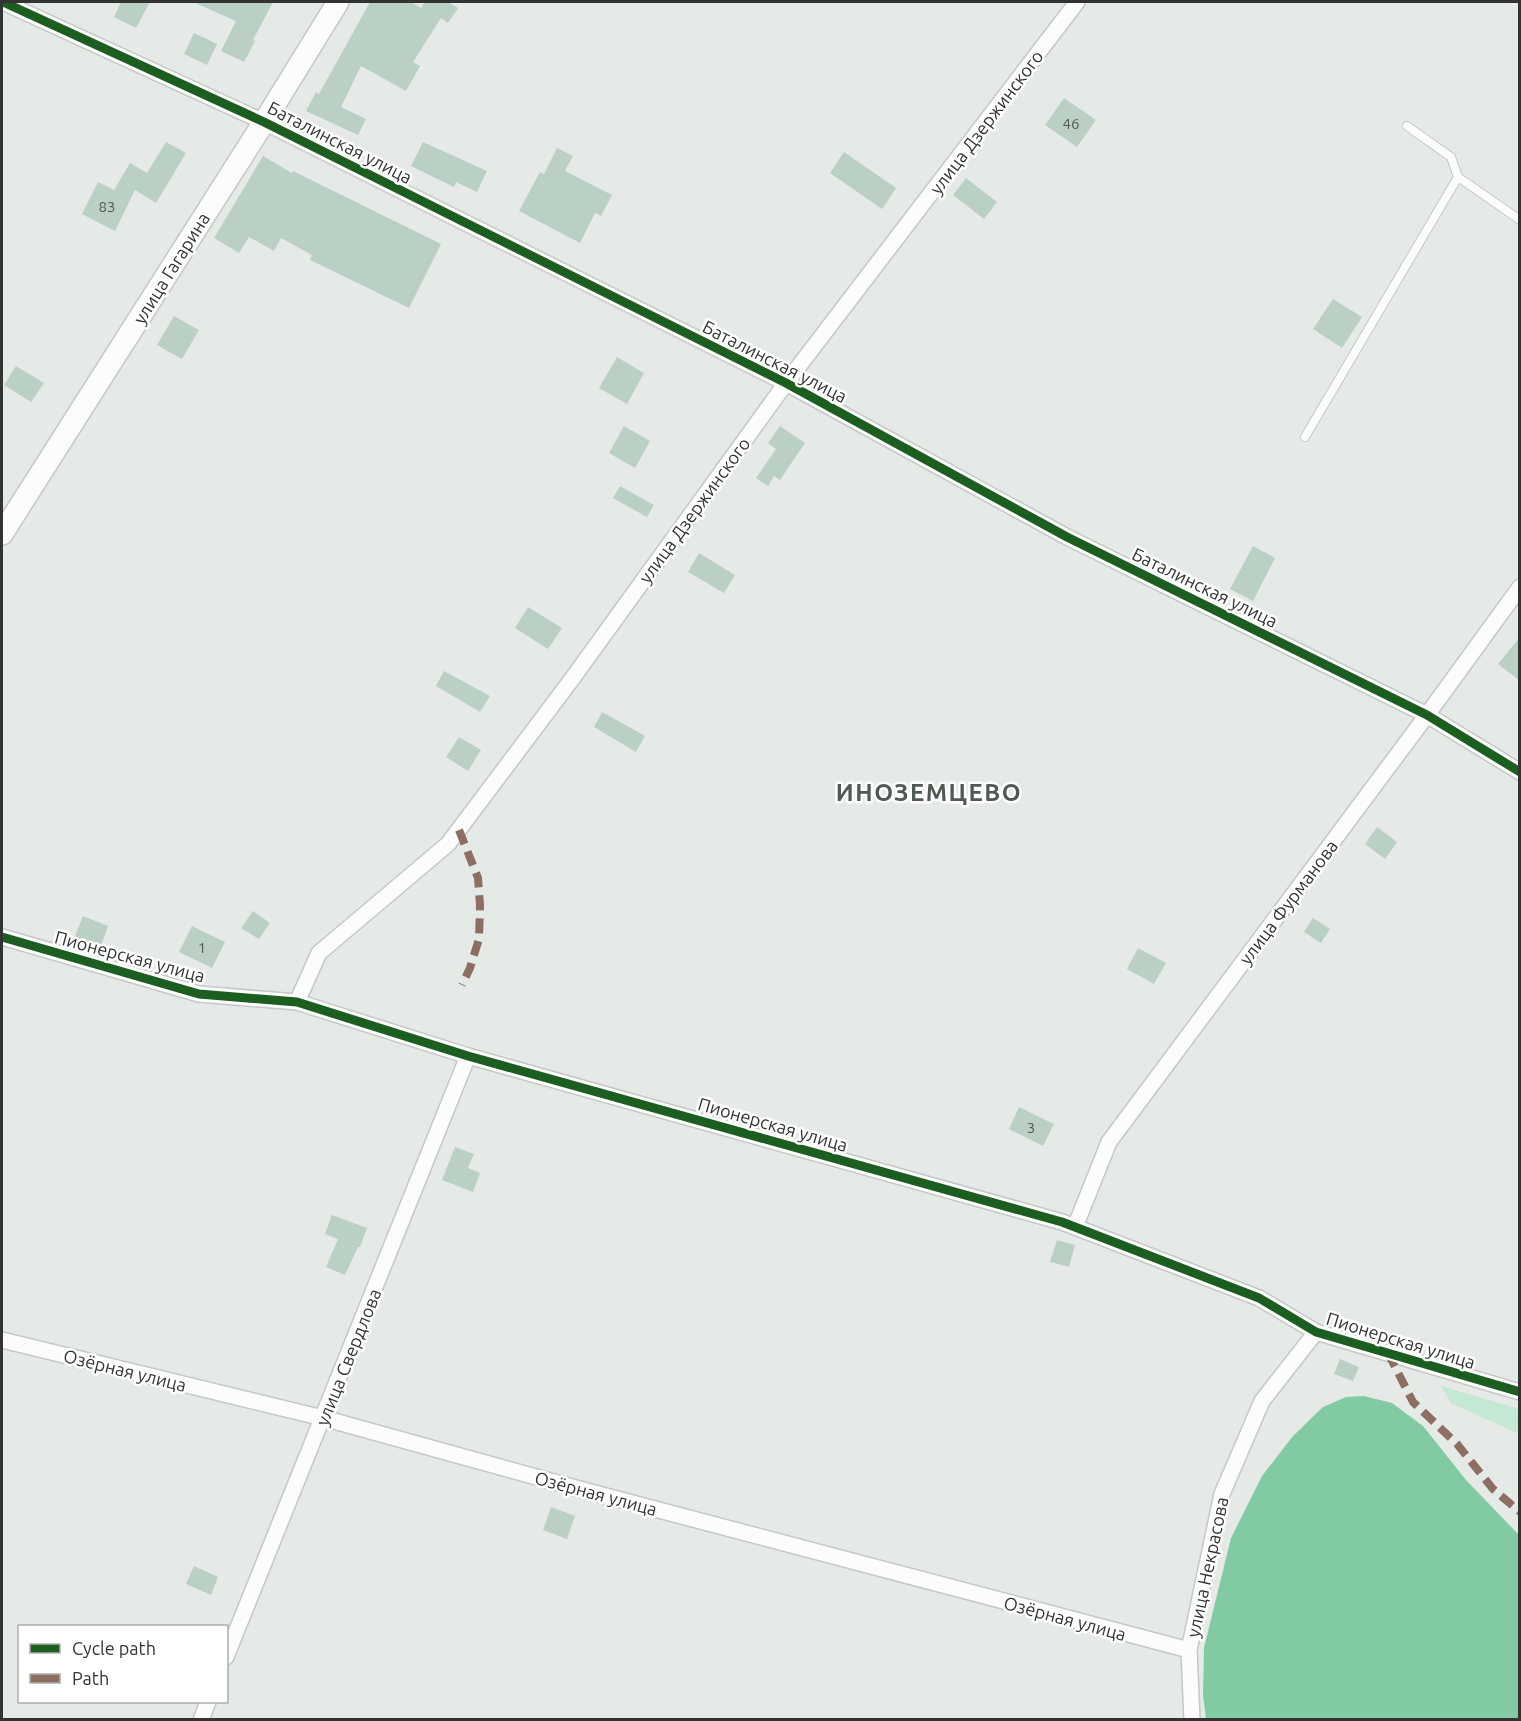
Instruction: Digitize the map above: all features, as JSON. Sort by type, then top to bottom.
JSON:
[{"type":"main road","name":"улица Гагарина","points":[[2,534],[338,2]]},
{"type":"street","name":"Баталинская улица","points":[[3,2],[264,122],[786,383],[1067,537],[1427,715],[1520,772]]},
{"type":"street","name":"улица Дзержинского","points":[[297,1002],[320,953],[447,844],[572,679],[786,383],[1077,2]]},
{"type":"street","name":"улица Фурманова","points":[[1075,1227],[1109,1142],[1520,587]]},
{"type":"street","name":"Пионерская улица","points":[[2,937],[199,994],[297,1002],[468,1056],[1075,1227],[1259,1298],[1316,1332],[1520,1392]]},
{"type":"street","name":"улица Свердлова","points":[[228,1652],[468,1056]]},
{"type":"street","name":"улица Некрасова","points":[[1192,1719],[1189,1650],[1222,1494],[1262,1401],[1316,1332]]},
{"type":"street","name":"Озёрная улица","points":[[2,1340],[323,1418],[583,1490],[1189,1650]]},
{"type":"street","points":[[201,1719],[207,1703]]},
{"type":"lane","points":[[1407,126],[1450,157],[1458,177],[1520,220]]},
{"type":"lane","points":[[1305,437],[1458,177]]},
{"type":"shaded area","points":[[1441,1386],[1519,1409],[1519,1434],[1451,1403]]},
{"type":"shaded area","points":[[1364,1396],[1392,1403],[1423,1426],[1466,1480],[1519,1535],[1519,1719],[1206,1719],[1203,1695],[1204,1648],[1231,1538],[1262,1476],[1293,1436],[1323,1407],[1346,1397]]},
{"type":"building","points":[[121,2],[150,2],[136,28],[114,17]]},
{"type":"building","points":[[193,2],[273,2],[244,62],[221,51],[236,21]]},
{"type":"building","points":[[370,2],[411,2],[421,8],[425,2],[448,2],[458,8],[448,23],[441,18],[413,62],[420,66],[406,91],[361,66],[341,107],[366,119],[358,135],[306,111],[316,92],[319,94]]},
{"type":"building","points":[[194,33],[217,44],[207,65],[184,54]]},
{"type":"building","points":[[1064,98],[1096,120],[1077,147],[1045,125]]},
{"type":"building","points":[[166,142],[186,153],[156,203],[135,190],[115,231],[82,214],[98,182],[114,190],[130,163],[147,173]]},
{"type":"building","points":[[423,142],[487,171],[477,192],[456,182],[454,187],[411,166]]},
{"type":"building","points":[[557,148],[573,156],[565,171],[612,195],[601,216],[595,213],[580,243],[519,211],[540,172],[544,174]]},
{"type":"building","points":[[844,152],[896,188],[882,209],[830,173]]},
{"type":"building","points":[[263,156],[292,173],[293,171],[441,244],[409,308],[310,260],[312,255],[281,238],[274,251],[249,237],[239,253],[214,238]]},
{"type":"building","points":[[966,178],[997,202],[984,219],[953,195]]},
{"type":"building","points":[[1333,299],[1362,317],[1342,348],[1313,329]]},
{"type":"building","points":[[174,316],[199,330],[182,359],[157,345]]},
{"type":"building","points":[[617,357],[644,373],[627,404],[599,388]]},
{"type":"building","points":[[16,366],[44,383],[31,402],[4,385]]},
{"type":"building","points":[[624,426],[650,441],[635,468],[609,453]]},
{"type":"building","points":[[780,426],[805,443],[780,480],[774,476],[768,486],[756,478],[776,449],[768,443]]},
{"type":"building","points":[[620,486],[654,505],[647,517],[613,498]]},
{"type":"building","points":[[1253,546],[1275,558],[1253,601],[1230,589]]},
{"type":"building","points":[[699,553],[735,575],[724,593],[688,572]]},
{"type":"building","points":[[528,607],[562,628],[548,649],[515,628]]},
{"type":"building","points":[[1520,637],[1520,681],[1498,664]]},
{"type":"building","points":[[444,671],[490,696],[480,712],[436,686]]},
{"type":"building","points":[[602,712],[645,736],[636,752],[594,727]]},
{"type":"building","points":[[459,737],[481,750],[468,771],[446,757]]},
{"type":"building","points":[[1377,827],[1397,842],[1385,859],[1365,844]]},
{"type":"building","points":[[253,911],[270,923],[259,939],[241,928]]},
{"type":"building","points":[[83,916],[108,926],[99,951],[73,941]]},
{"type":"building","points":[[1313,918],[1330,929],[1321,943],[1304,932]]},
{"type":"building","points":[[192,926],[225,942],[212,968],[179,952]]},
{"type":"building","points":[[1138,948],[1166,963],[1154,984],[1127,969]]},
{"type":"building","points":[[1019,1107],[1054,1124],[1043,1146],[1009,1129]]},
{"type":"building","points":[[455,1147],[474,1154],[468,1168],[480,1173],[473,1192],[442,1180]]},
{"type":"building","points":[[332,1215],[367,1228],[345,1275],[326,1267],[338,1239],[325,1234]]},
{"type":"building","points":[[1057,1240],[1075,1245],[1069,1267],[1050,1262]]},
{"type":"building","points":[[1340,1359],[1359,1367],[1353,1381],[1334,1374]]},
{"type":"building","points":[[551,1507],[575,1516],[567,1539],[543,1530]]},
{"type":"building","points":[[194,1566],[218,1577],[211,1595],[186,1584]]},
{"type":"marked path","points":[[459,830],[478,878],[480,905],[479,939],[462,985]]},
{"type":"marked path","points":[[1388,1353],[1413,1402],[1457,1444],[1493,1489],[1520,1512]]},
{"type":"cycle path","points":[[3,2],[264,122],[786,383],[1067,537],[1427,715],[1520,772]]},
{"type":"cycle path","points":[[2,937],[199,994],[297,1002],[468,1056],[1062,1222],[1259,1298],[1316,1332],[1520,1392]]},
{"type":"district","name":"ИНОЗЕМЦЕВО","points":[[929,792]]}]
